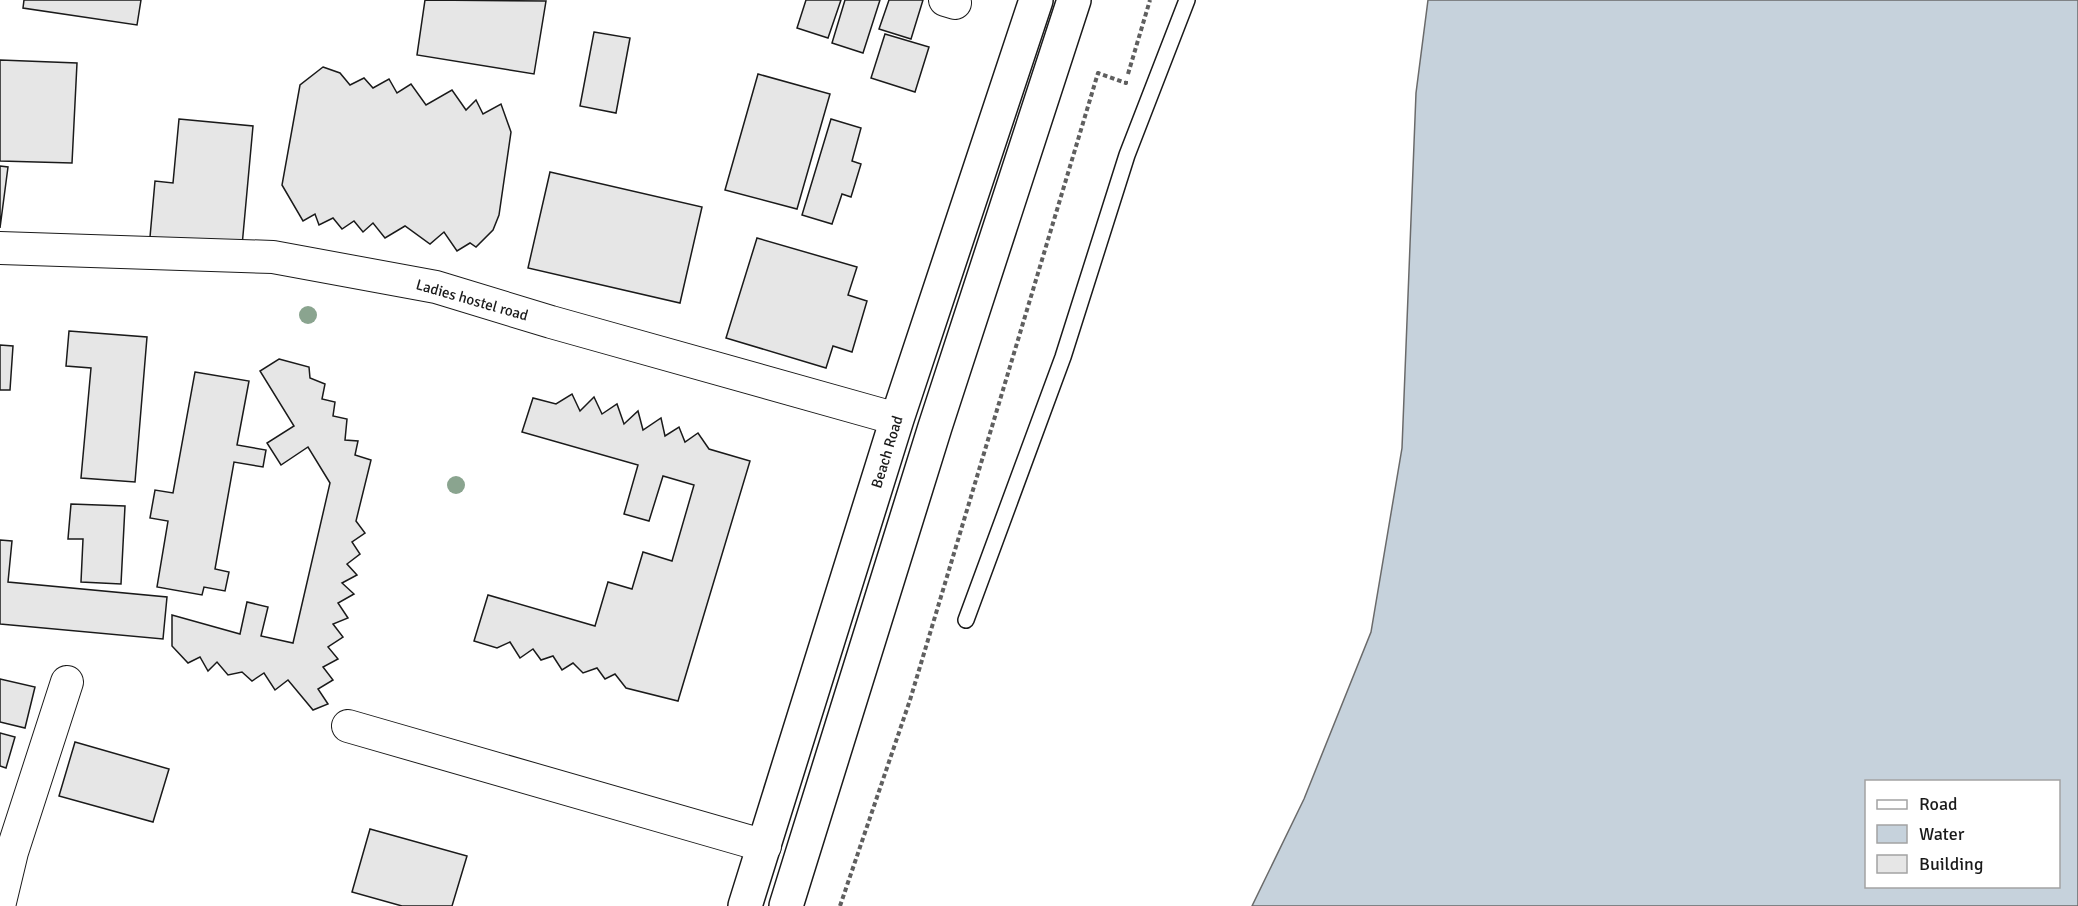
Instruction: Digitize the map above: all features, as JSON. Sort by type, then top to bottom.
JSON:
[{"type":"main road","name":"Beach Road","points":[[746,906],[897,419],[1036,0]]},
{"type":"main road","points":[[786,906],[935,427],[1074,0]]},
{"type":"street","name":"Ladies hostel road","points":[[0,248],[273,257],[436,287],[551,322],[897,419]]},
{"type":"street","points":[[0,902],[6,850],[67,682]]},
{"type":"street","points":[[348,726],[765,846]]},
{"type":"lane","points":[[966,620],[1063,357],[1127,155],[1187,0]]},
{"type":"path","points":[[840,906],[910,700],[1098,73],[1126,83],[1150,0]]},
{"type":"water","points":[[1428,0],[2078,0],[2078,906],[1252,906],[1304,799],[1371,632],[1402,448],[1416,93]]},
{"type":"building","points":[[24,0],[141,0],[137,25],[23,8]]},
{"type":"building","points":[[425,0],[546,1],[534,74],[417,55]]},
{"type":"building","points":[[806,0],[841,0],[828,38],[797,28]]},
{"type":"building","points":[[845,0],[880,0],[863,53],[832,43]]},
{"type":"building","points":[[889,0],[923,0],[911,39],[879,29]]},
{"type":"building","points":[[594,32],[630,38],[616,113],[580,106]]},
{"type":"building","points":[[885,34],[929,47],[915,92],[871,78]]},
{"type":"building","points":[[0,60],[77,63],[72,163],[0,161]]},
{"type":"building","points":[[323,67],[340,73],[350,85],[364,78],[373,88],[389,79],[397,93],[411,84],[426,105],[452,90],[466,110],[476,100],[483,114],[501,104],[511,132],[499,215],[493,230],[476,247],[470,243],[457,251],[444,232],[430,244],[405,226],[385,238],[373,223],[363,232],[354,221],[342,229],[333,218],[319,225],[315,214],[303,221],[282,185],[300,85]]},
{"type":"building","points":[[758,74],[830,94],[797,209],[725,190]]},
{"type":"building","points":[[179,119],[253,126],[242,246],[150,237],[155,181],[173,183]]},
{"type":"building","points":[[831,119],[861,128],[852,161],[861,164],[851,197],[842,194],[832,224],[802,215]]},
{"type":"building","points":[[0,166],[8,167],[0,228]]},
{"type":"building","points":[[550,172],[702,207],[680,303],[528,268]]},
{"type":"building","points":[[757,238],[857,267],[848,295],[867,301],[852,352],[833,346],[826,368],[726,338]]},
{"type":"building","points":[[69,331],[147,337],[135,482],[81,478],[91,368],[66,366]]},
{"type":"building","points":[[0,345],[13,346],[10,390],[0,390]]},
{"type":"building","points":[[279,359],[309,367],[310,378],[325,384],[322,399],[335,402],[333,416],[347,419],[345,440],[358,441],[355,455],[371,460],[356,521],[365,533],[352,542],[360,554],[347,564],[357,575],[342,583],[354,594],[338,603],[348,618],[333,624],[343,637],[328,647],[338,659],[323,667],[333,680],[318,689],[328,704],[313,710],[288,680],[275,690],[264,673],[252,681],[242,672],[228,675],[217,662],[208,671],[200,657],[188,663],[172,646],[172,615],[240,634],[247,602],[268,607],[261,636],[293,643],[330,483],[308,447],[281,465],[267,443],[294,426],[260,371]]},
{"type":"building","points":[[195,372],[249,381],[237,445],[266,450],[263,467],[234,462],[215,569],[229,572],[225,591],[204,587],[202,595],[157,587],[168,521],[150,518],[155,490],[173,493]]},
{"type":"building","points":[[572,394],[580,411],[594,397],[602,414],[617,404],[624,424],[638,411],[643,430],[661,418],[665,436],[679,427],[685,442],[698,433],[709,449],[750,461],[678,701],[626,688],[615,674],[605,679],[597,668],[583,673],[573,663],[562,670],[553,656],[541,660],[533,649],[520,658],[510,642],[497,648],[474,641],[488,595],[595,626],[608,582],[632,589],[643,552],[672,561],[694,485],[663,476],[649,521],[624,514],[638,465],[522,432],[533,398],[556,404]]},
{"type":"building","points":[[71,504],[125,506],[121,584],[81,582],[83,539],[68,539]]},
{"type":"building","points":[[0,540],[12,541],[8,582],[167,597],[163,639],[0,624]]},
{"type":"building","points":[[0,679],[35,687],[25,728],[0,722]]},
{"type":"building","points":[[0,733],[15,737],[6,768],[0,766]]},
{"type":"building","points":[[75,742],[169,769],[153,822],[59,796]]},
{"type":"building","points":[[370,829],[467,856],[452,906],[402,906],[352,892]]}]
